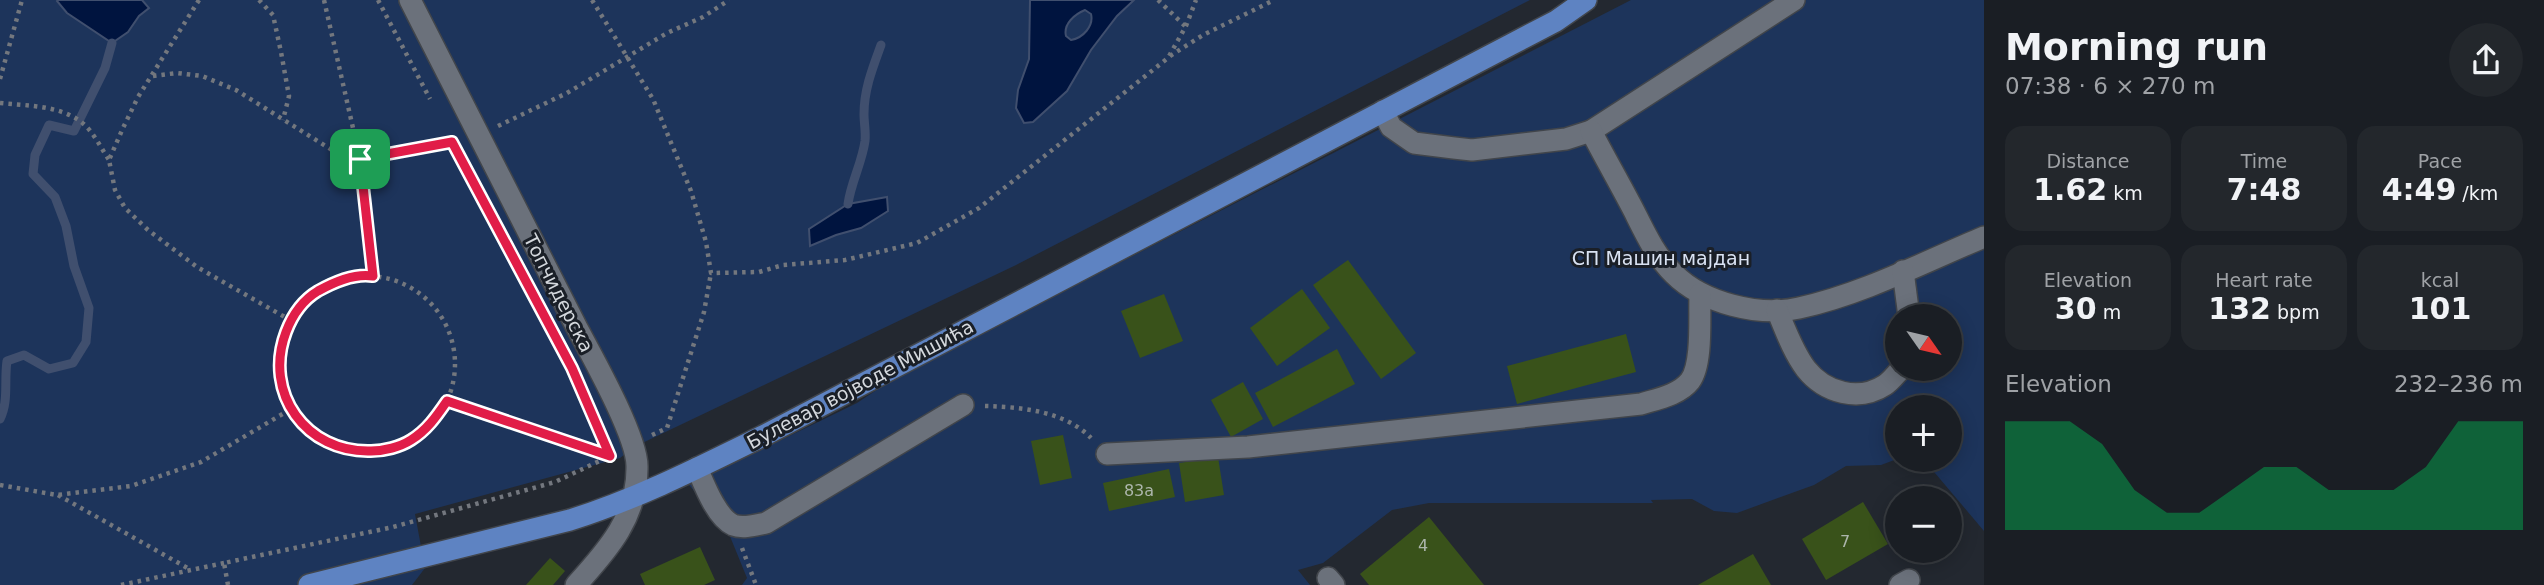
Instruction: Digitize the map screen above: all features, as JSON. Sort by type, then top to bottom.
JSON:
[{"type":"main road","name":"Булевар војводе Мишића","points":[[309,585],[557,524],[601,510],[697,468],[1556,21],[1586,0]]},
{"type":"street","name":"Топчидерска","points":[[410,0],[596,364],[632,443],[637,464],[636,495],[609,549],[576,585]]},
{"type":"street","points":[[1382,111],[1391,127],[1414,144],[1472,150],[1566,139],[1591,131],[1794,0]]},
{"type":"street","points":[[1591,131],[1652,246],[1674,274],[1700,294],[1758,309],[1797,309],[1903,271],[1984,237]]},
{"type":"street","points":[[1903,271],[1907,304]]},
{"type":"street","points":[[1107,454],[1248,447],[1641,404],[1667,396],[1689,382],[1697,360],[1700,294]]},
{"type":"street","points":[[1777,310],[1805,368],[1821,384],[1842,393],[1864,394],[1888,382]]},
{"type":"street","points":[[697,468],[721,514],[732,525],[751,527],[766,523],[963,405]]},
{"type":"path","points":[[0,79],[22,0]]},
{"type":"path","points":[[108,160],[138,97],[199,0]]},
{"type":"path","points":[[259,0],[273,15],[281,52],[289,96],[283,120]]},
{"type":"path","points":[[324,0],[360,159],[373,276]]},
{"type":"path","points":[[378,0],[433,106]]},
{"type":"path","points":[[592,0],[653,99],[691,191],[706,242],[711,274],[704,312],[667,428]]},
{"type":"path","points":[[153,76],[177,73],[202,76],[236,90],[340,155],[360,159],[478,135],[544,105],[667,33],[703,17],[726,0]]},
{"type":"path","points":[[1158,0],[1186,26]]},
{"type":"path","points":[[1168,58],[1186,26],[1196,0]]},
{"type":"path","points":[[711,274],[759,272],[783,265],[845,260],[917,243],[979,208],[1168,58],[1203,35],[1274,0]]},
{"type":"path","points":[[0,103],[46,107],[69,115],[90,130],[108,160],[115,190],[125,208],[148,230],[197,267],[290,320]]},
{"type":"path","points":[[446,130],[458,154]]},
{"type":"path","points":[[373,276],[396,280],[423,295],[443,318],[454,347],[455,374],[447,401],[431,425],[409,442],[383,451],[355,452],[328,444],[305,428],[291,409],[279,379],[279,348],[290,320],[310,296],[336,281],[373,276]]},
{"type":"path","points":[[447,401],[610,456]]},
{"type":"path","points":[[963,405],[1047,413],[1084,430],[1107,454]]},
{"type":"path","points":[[0,485],[57,495],[131,486],[201,462],[291,409]]},
{"type":"path","points":[[605,444],[610,456]]},
{"type":"path","points":[[121,585],[393,527],[555,482],[610,456]]},
{"type":"path","points":[[57,495],[191,570]]},
{"type":"path","points":[[732,525],[756,585]]},
{"type":"path","points":[[224,563],[228,585]]},
{"type":"green space","points":[[0,0],[1530,0],[1014,266],[634,447],[620,458],[415,514],[425,568],[412,585],[0,585]]},
{"type":"green space","name":"СП Машин мајдан","points":[[1631,0],[1984,0],[1984,531],[1962,505],[1962,486],[1946,486],[1934,472],[1962,472],[1962,395],[1885,395],[1885,464],[1846,466],[1814,485],[1737,513],[1714,511],[1692,499],[1651,500],[1653,503],[1429,503],[1392,510],[1323,563],[1298,570],[1310,585],[742,585],[747,578],[727,529],[689,485],[857,403],[893,379]]},
{"type":"shaded area","points":[[58,0],[142,0],[149,8],[139,16],[128,32],[112,43],[67,13]]},
{"type":"shaded area","points":[[1030,0],[1134,0],[1117,16],[1091,50],[1067,91],[1033,122],[1024,123],[1016,108],[1018,90],[1029,59]],"holes":[[[1085,10],[1091,14],[1091,23],[1083,34],[1071,40],[1066,36],[1066,27],[1074,17]]]},
{"type":"shaded area","points":[[887,197],[888,211],[861,228],[810,246],[809,229],[848,204]]},
{"type":"building","points":[[1348,260],[1416,353],[1381,379],[1313,285]]},
{"type":"building","points":[[1302,289],[1330,328],[1277,366],[1250,328]]},
{"type":"building","points":[[1164,294],[1183,341],[1140,358],[1121,311]]},
{"type":"building","points":[[1626,334],[1636,372],[1517,404],[1507,366]]},
{"type":"building","points":[[1337,349],[1355,384],[1273,427],[1255,393]]},
{"type":"building","points":[[1243,382],[1263,419],[1231,437],[1211,400]]},
{"type":"building","points":[[1063,435],[1072,478],[1040,485],[1031,441]]},
{"type":"building","points":[[1218,457],[1224,495],[1185,502],[1179,463]]},
{"type":"building","points":[[1169,469],[1175,497],[1109,511],[1103,483]]},
{"type":"building","points":[[1863,502],[1885,539],[1885,546],[1826,580],[1802,539]]},
{"type":"building","points":[[1429,517],[1484,585],[1369,585],[1360,574]]},
{"type":"building","points":[[700,547],[715,580],[704,585],[645,585],[640,574]]},
{"type":"building","points":[[1753,554],[1771,585],[1698,585]]},
{"type":"building","points":[[550,558],[565,571],[553,585],[526,585]]},
{"type":"waterway","points":[[0,419],[5,398],[7,361],[24,355],[49,369],[73,363],[86,342],[89,308],[74,266],[66,226],[55,197],[33,174],[35,155],[49,125],[74,131],[105,68],[112,43]]},
{"type":"waterway","points":[[848,204],[865,141],[864,105],[867,87],[881,45]]},
{"type":"route","points":[[452,142],[572,368],[610,456],[447,401],[431,425],[409,442],[383,451],[355,452],[328,444],[305,428],[288,405],[279,379],[279,348],[290,320],[310,296],[336,281],[373,276],[360,159],[452,142]]}]
